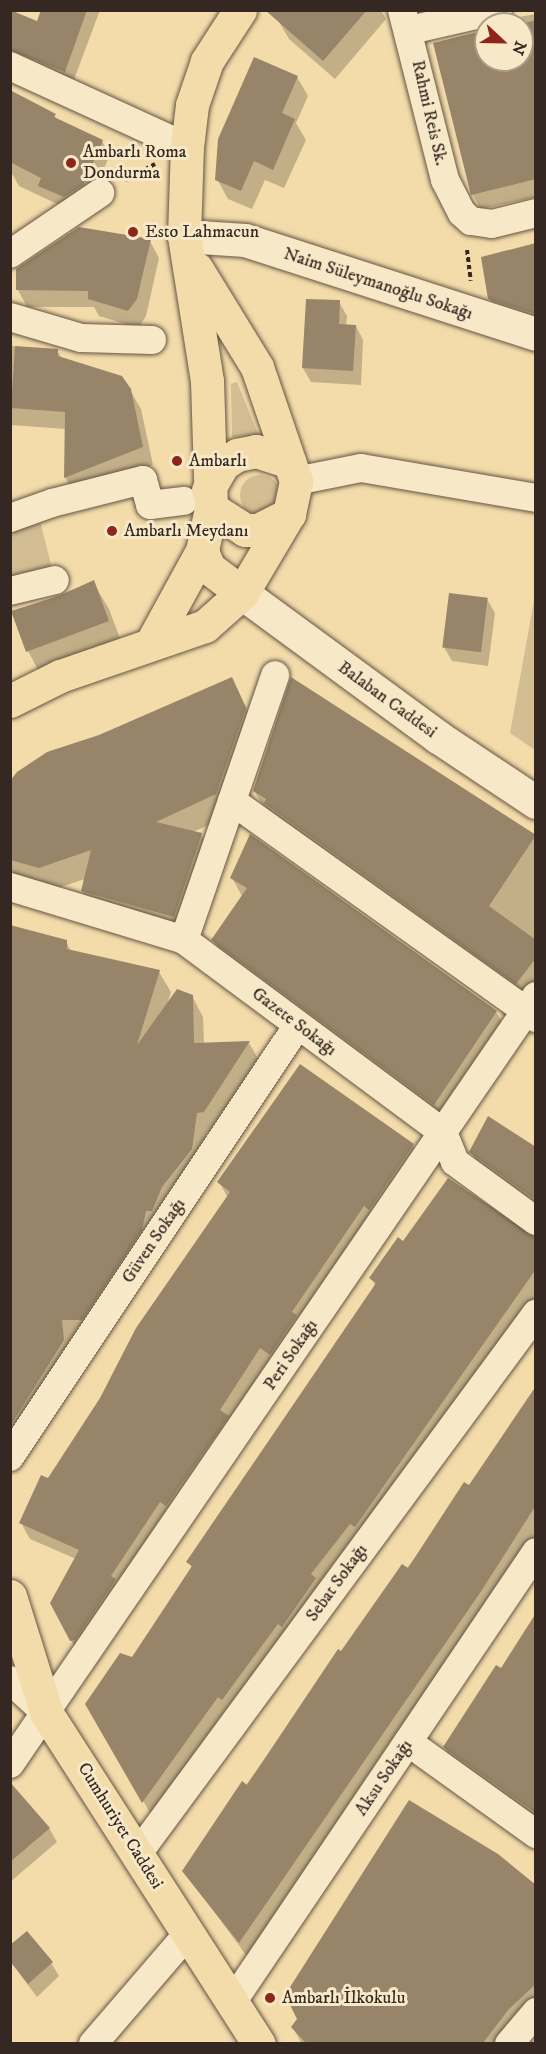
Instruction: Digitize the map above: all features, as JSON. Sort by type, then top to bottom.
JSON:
[{"type":"main road","points":[[240,10],[207,61],[192,105],[187,147],[185,242],[207,381],[201,500],[202,551],[209,568],[242,593]]},
{"type":"main road","name":"Naim Süleymanoğlu Sokağı","points":[[185,242],[245,240],[536,334]]},
{"type":"main road","points":[[10,701],[60,676],[205,626],[242,593],[289,514],[292,471],[257,367],[185,242]]},
{"type":"main road","points":[[201,500],[223,464],[237,455],[256,451],[292,471]]},
{"type":"main road","points":[[201,500],[245,530],[266,527],[289,514]]},
{"type":"main road","points":[[151,644],[202,551]]},
{"type":"main road","name":"Balaban Caddesi","points":[[242,593],[438,737],[536,802]]},
{"type":"main road","name":"Cumhuriyet Caddesi","points":[[10,1596],[47,1714],[139,1852],[186,1936],[259,2043]]},
{"type":"street","points":[[406,20],[498,10]]},
{"type":"street","name":"Rahmi Reis Sk.","points":[[406,20],[445,180],[462,213]]},
{"type":"street","points":[[10,66],[187,147]]},
{"type":"street","points":[[10,254],[100,193]]},
{"type":"street","points":[[462,213],[471,220],[492,224],[536,213]]},
{"type":"street","points":[[10,317],[81,338],[152,340]]},
{"type":"street","points":[[292,471],[361,468],[536,498]]},
{"type":"street","points":[[10,518],[52,503],[143,480],[150,505],[201,500]]},
{"type":"street","points":[[10,591],[55,580]]},
{"type":"street","points":[[184,940],[275,675]]},
{"type":"street","points":[[232,801],[532,1008]]},
{"type":"street","name":"Gazete Sokağı","points":[[10,887],[184,940],[442,1132],[455,1162],[536,1221]]},
{"type":"street","name":"Peri Sokağı","points":[[10,1764],[47,1714],[442,1132],[532,1008]]},
{"type":"street","name":"Güven Sokağı","points":[[10,1457],[298,1025]]},
{"type":"street","name":"Sebat Sokağı","points":[[139,1852],[536,1314]]},
{"type":"street","name":"Aksu Sokağı","points":[[231,2004],[536,1552]]},
{"type":"street","points":[[10,1680],[47,1714]]},
{"type":"street","points":[[408,1742],[536,1834]]},
{"type":"street","points":[[93,2043],[186,1936]]},
{"type":"street","points":[[508,2043],[536,2012]]},
{"type":"path","points":[[100,193],[187,147]]},
{"type":"path","points":[[462,213],[476,316]]},
{"type":"shaded area","points":[[237,382],[259,436],[232,437],[231,384]]},
{"type":"shaded area","points":[[260,475],[274,481],[280,495],[274,509],[260,515],[246,509],[240,495],[246,481]]},
{"type":"shaded area","points":[[37,509],[55,580],[11,591],[11,518]]},
{"type":"shaded area","points":[[535,595],[535,750],[510,733]]},
{"type":"building","points":[[10,10],[37,21],[41,10],[87,10],[65,72],[10,50]]},
{"type":"building","points":[[265,10],[367,10],[323,61]]},
{"type":"building","points":[[536,20],[536,179],[471,195],[433,43],[474,33],[474,72],[534,72],[534,21]]},
{"type":"building","points":[[254,57],[298,76],[282,113],[295,119],[273,170],[254,161],[241,191],[215,180],[218,139]]},
{"type":"building","points":[[10,90],[56,114],[54,117],[103,140],[83,185],[64,197],[38,186],[41,178],[10,162]]},
{"type":"building","points":[[79,227],[151,239],[137,299],[128,311],[88,299],[88,291],[16,290],[16,269]]},
{"type":"building","points":[[536,243],[536,314],[488,299],[481,257]]},
{"type":"building","points":[[306,299],[340,300],[339,324],[356,325],[353,371],[302,368]]},
{"type":"building","points":[[15,346],[58,349],[58,356],[122,376],[131,389],[143,447],[64,478],[65,412],[11,408]]},
{"type":"building","points":[[94,580],[109,621],[26,652],[11,611],[59,596]]},
{"type":"building","points":[[449,593],[488,598],[481,652],[442,648]]},
{"type":"building","points":[[232,677],[246,708],[216,794],[156,822],[202,833],[174,917],[81,891],[91,850],[39,868],[10,860],[10,781],[17,772],[47,752],[99,735]]},
{"type":"building","points":[[291,677],[536,835],[489,906],[536,940],[536,958],[516,984],[264,803],[266,799],[253,791]]},
{"type":"building","points":[[250,834],[497,1011],[434,1105],[211,940],[247,888],[230,878]]},
{"type":"building","points":[[10,925],[67,940],[67,949],[160,970],[137,1045],[177,989],[193,995],[194,1043],[250,1041],[204,1112],[197,1113],[192,1149],[162,1187],[152,1211],[146,1211],[142,1230],[82,1320],[62,1320],[64,1340],[10,1426]]},
{"type":"building","points":[[300,1064],[414,1144],[369,1210],[364,1206],[292,1312],[297,1315],[270,1355],[260,1348],[220,1410],[229,1416],[166,1506],[160,1502],[111,1576],[116,1579],[113,1584],[75,1640],[70,1641],[50,1603],[79,1550],[19,1523],[41,1475],[48,1478],[100,1398],[136,1328],[230,1192],[217,1182]]},
{"type":"building","points":[[488,1116],[536,1147],[536,1200],[469,1152]]},
{"type":"building","points":[[448,1178],[536,1237],[536,1269],[355,1527],[350,1524],[311,1574],[316,1578],[282,1627],[278,1624],[222,1700],[218,1697],[142,1803],[85,1704],[120,1653],[132,1657],[192,1566],[186,1562],[376,1283],[369,1278],[398,1237],[403,1241]]},
{"type":"building","points":[[536,1386],[536,1505],[482,1590],[239,1943],[182,1871],[242,1781],[247,1785],[338,1649],[341,1651],[402,1564],[408,1568],[464,1482],[469,1485]]},
{"type":"building","points":[[536,1613],[536,1813],[443,1747],[496,1665],[501,1668]]},
{"type":"building","points":[[10,1782],[50,1828],[10,1862]]},
{"type":"building","points":[[409,1800],[498,1854],[536,1885],[536,1984],[509,2009],[483,2043],[306,2043],[291,2027],[297,2019],[285,1995]]},
{"type":"building","points":[[27,1931],[53,1962],[28,1984],[10,1961],[10,1945]]},
{"type":"place","name":"Ambarlı Roma Dondurma","points":[[71,163]]},
{"type":"place","name":"Esto Lahmacun","points":[[133,232]]},
{"type":"place","name":"Ambarlı","points":[[177,461]]},
{"type":"place","name":"Ambarlı Meydanı","points":[[112,531]]},
{"type":"place","name":"Ambarlı İlkokulu","points":[[270,1998]]}]
